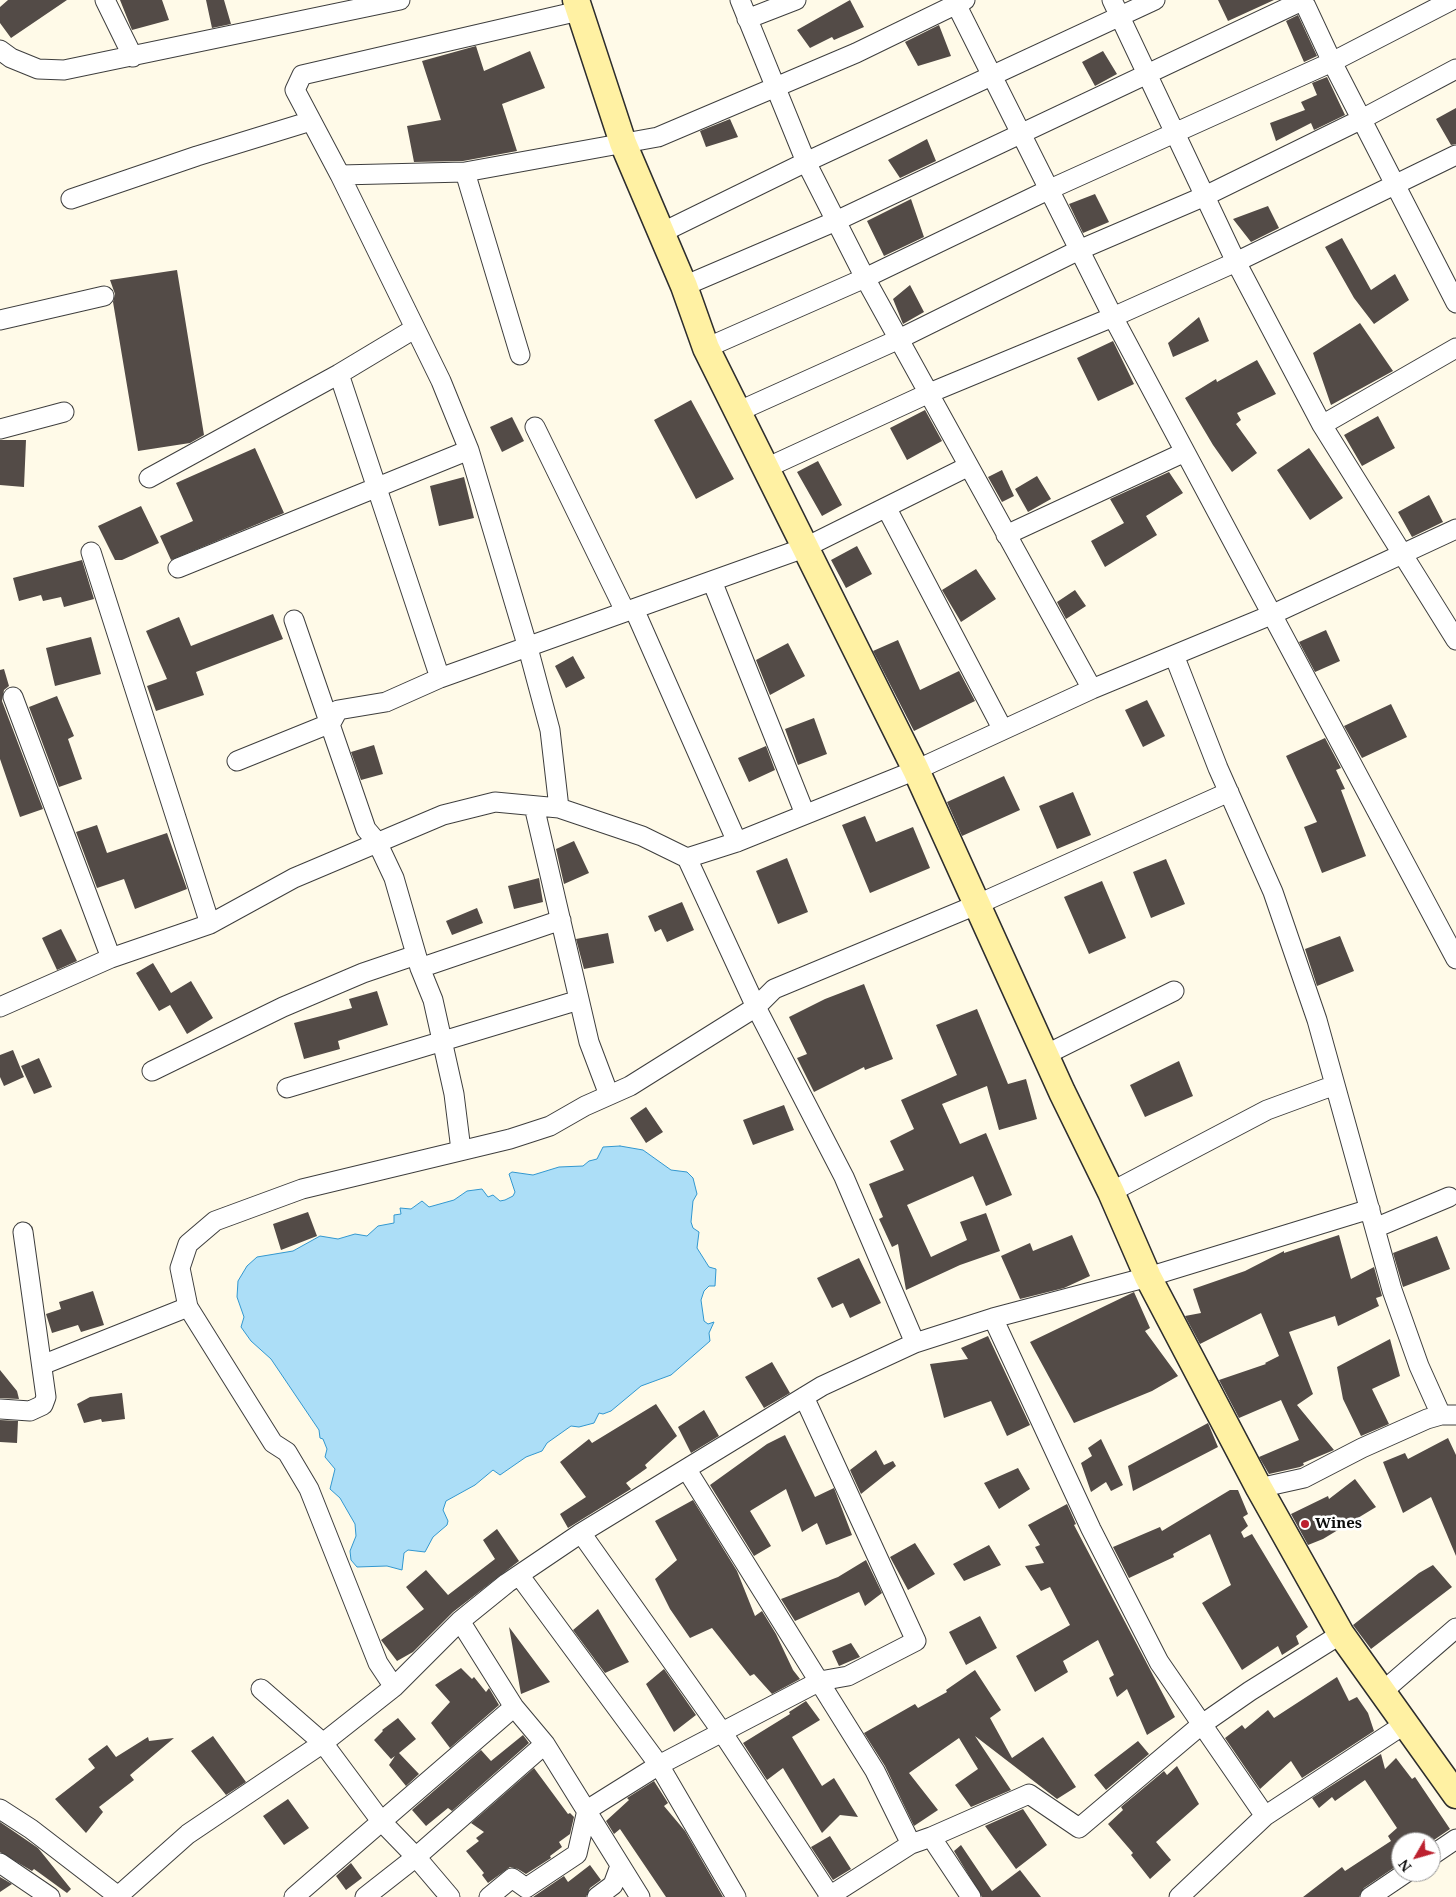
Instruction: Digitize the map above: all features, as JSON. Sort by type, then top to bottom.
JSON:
[{"type":"street","points":[[105,0],[133,57]]},
{"type":"street","points":[[0,50],[11,58],[38,69],[64,70],[400,0]]},
{"type":"street","points":[[740,0],[806,162],[865,278],[967,467],[1092,689]]},
{"type":"street","points":[[747,19],[796,0]]},
{"type":"street","points":[[661,233],[806,162],[992,77],[1116,8],[1155,0]]},
{"type":"street","points":[[684,286],[836,221],[1303,0],[1332,62],[1456,303]]},
{"type":"street","points":[[706,348],[865,278],[1048,190],[1332,62],[1452,0]]},
{"type":"street","points":[[340,175],[465,172],[658,137],[856,53],[958,1],[992,77],[1113,317],[1456,959]]},
{"type":"street","points":[[559,808],[550,730],[528,648],[469,450],[442,382],[414,329],[340,175],[295,90],[302,75],[577,4],[623,143],[684,286],[706,348],[764,468],[916,770],[976,905],[1111,1192],[1148,1278],[1259,1488],[1341,1634],[1456,1795]]},
{"type":"street","points":[[1116,8],[1177,133],[1236,262],[1322,425],[1456,640]]},
{"type":"street","points":[[737,412],[897,340],[1079,250],[1205,196],[1362,119],[1456,69]]},
{"type":"street","points":[[71,199],[197,156],[311,121]]},
{"type":"street","points":[[764,468],[927,394],[1113,317],[1236,262],[1456,156]]},
{"type":"street","points":[[465,172],[520,355]]},
{"type":"street","points":[[0,320],[104,296]]},
{"type":"street","points":[[149,478],[339,374],[414,329]]},
{"type":"street","points":[[1322,425],[1456,348]]},
{"type":"street","points":[[339,374],[440,678]]},
{"type":"street","points":[[0,429],[64,412]]},
{"type":"street","points":[[535,427],[630,610],[737,842]]},
{"type":"street","points":[[178,568],[469,450]]},
{"type":"street","points":[[1006,535],[1184,452]]},
{"type":"street","points":[[237,761],[331,723],[338,710],[386,702],[440,678],[804,548],[887,509],[967,467]]},
{"type":"street","points":[[887,509],[1003,730]]},
{"type":"street","points":[[687,858],[737,842],[916,770],[1092,689],[1271,615],[1403,556],[1456,529]]},
{"type":"street","points":[[90,552],[210,924]]},
{"type":"street","points":[[712,581],[805,814]]},
{"type":"street","points":[[294,620],[366,829],[377,842],[394,878],[418,962],[433,1000],[454,1094],[461,1150]]},
{"type":"street","points":[[1174,655],[1229,792],[1273,892],[1316,1020],[1392,1290],[1419,1366],[1448,1415],[1386,1436],[1304,1478],[1259,1488]]},
{"type":"street","points":[[12,697],[110,958]]},
{"type":"street","points":[[394,1687],[378,1663],[309,1489],[287,1452],[274,1443],[188,1307],[180,1268],[188,1244],[215,1221],[302,1189],[510,1139],[550,1126],[630,1086],[756,1007],[774,989],[976,905],[1229,792]]},
{"type":"street","points":[[0,1007],[110,958],[210,924],[294,878],[443,814],[495,802],[559,808],[642,836],[687,858],[756,1007],[844,1177],[915,1343]]},
{"type":"street","points":[[534,806],[589,1042],[609,1095]]},
{"type":"street","points":[[152,1071],[283,1007],[363,973],[418,962],[561,920]]},
{"type":"street","points":[[1046,1055],[1174,990]]},
{"type":"street","points":[[287,1088],[442,1042],[479,1028],[579,1000]]},
{"type":"street","points":[[1111,1192],[1267,1110],[1335,1085]]},
{"type":"street","points":[[1375,1228],[1449,1197]]},
{"type":"street","points":[[0,1810],[32,1829],[117,1897],[188,1834],[323,1743],[394,1687],[460,1621],[518,1575],[581,1533],[822,1386],[915,1343],[992,1318],[1148,1278],[1370,1209]]},
{"type":"street","points":[[0,1410],[30,1411],[44,1405],[46,1397],[23,1232]]},
{"type":"street","points":[[42,1365],[188,1307]]},
{"type":"street","points":[[992,1318],[1090,1529],[1160,1662],[1265,1816]]},
{"type":"street","points":[[489,1897],[512,1878],[526,1888],[577,1854],[587,1810],[658,1765],[820,1681],[848,1676],[916,1641],[804,1397]]},
{"type":"street","points":[[687,1470],[875,1770],[911,1844]]},
{"type":"street","points":[[581,1533],[722,1732],[829,1897],[911,1844],[931,1838],[1029,1794],[1079,1828],[1202,1725],[1250,1691],[1341,1634]]},
{"type":"street","points":[[518,1575],[658,1765],[736,1897]]},
{"type":"street","points":[[460,1621],[514,1707],[545,1744],[640,1897]]},
{"type":"street","points":[[1382,1692],[1456,1628]]},
{"type":"street","points":[[261,1689],[323,1743],[381,1821],[416,1856],[450,1897]]},
{"type":"street","points":[[294,1897],[514,1707]]},
{"type":"street","points":[[1179,1897],[1265,1816],[1405,1724]]},
{"type":"street","points":[[365,1897],[416,1856],[545,1744]]},
{"type":"street","points":[[931,1838],[971,1897]]},
{"type":"street","points":[[1441,1849],[1456,1839]]},
{"type":"street","points":[[0,1863],[50,1897]]},
{"type":"street","points":[[597,1897],[613,1885],[620,1866]]},
{"type":"street","points":[[1370,1897],[1392,1882]]},
{"type":"water","points":[[620,1146],[643,1150],[671,1170],[687,1172],[693,1178],[697,1194],[693,1201],[691,1222],[693,1228],[699,1232],[697,1248],[709,1267],[716,1269],[715,1286],[709,1286],[704,1291],[701,1300],[704,1321],[708,1324],[714,1322],[709,1333],[710,1341],[671,1375],[641,1386],[611,1411],[603,1414],[599,1413],[594,1423],[579,1427],[571,1426],[547,1443],[542,1451],[526,1457],[500,1475],[493,1470],[475,1485],[446,1501],[443,1510],[448,1521],[447,1525],[433,1537],[425,1552],[408,1550],[404,1553],[402,1570],[387,1566],[357,1567],[351,1560],[350,1551],[356,1536],[355,1524],[340,1498],[330,1489],[335,1469],[325,1457],[327,1449],[323,1439],[320,1438],[319,1430],[271,1359],[251,1341],[241,1327],[244,1317],[237,1297],[238,1281],[247,1266],[257,1257],[293,1251],[320,1236],[338,1239],[355,1234],[367,1236],[378,1226],[394,1223],[394,1215],[401,1214],[400,1208],[411,1209],[422,1201],[429,1207],[454,1200],[467,1191],[482,1189],[488,1197],[493,1195],[500,1201],[505,1200],[513,1196],[515,1192],[509,1174],[512,1172],[533,1175],[559,1167],[583,1166],[589,1161],[597,1159],[603,1147]]},
{"type":"building","points":[[8,0],[67,0],[11,38],[0,23],[0,7]]},
{"type":"building","points":[[120,0],[162,0],[169,20],[132,30]]},
{"type":"building","points":[[206,0],[224,0],[231,24],[212,28]]},
{"type":"building","points":[[850,0],[864,27],[834,40],[832,37],[810,48],[797,30]]},
{"type":"building","points":[[1218,0],[1274,0],[1228,21]]},
{"type":"building","points":[[1298,15],[1317,56],[1304,62],[1286,21]]},
{"type":"building","points":[[939,25],[951,56],[918,66],[905,42]]},
{"type":"building","points":[[476,46],[484,71],[530,51],[545,88],[502,104],[517,151],[463,161],[414,162],[407,126],[441,120],[422,61]]},
{"type":"building","points":[[1103,51],[1117,74],[1095,86],[1082,62]]},
{"type":"building","points":[[1327,77],[1345,115],[1314,130],[1311,123],[1276,141],[1270,123],[1305,110],[1301,102],[1317,95],[1312,83]]},
{"type":"building","points":[[1456,108],[1456,144],[1451,145],[1436,119]]},
{"type":"building","points":[[730,119],[738,137],[706,147],[700,131]]},
{"type":"building","points":[[927,139],[936,161],[900,178],[888,160]]},
{"type":"building","points":[[1095,194],[1109,222],[1083,233],[1069,204]]},
{"type":"building","points":[[911,199],[924,237],[884,256],[867,221]]},
{"type":"building","points":[[1268,206],[1279,228],[1251,242],[1233,219]]},
{"type":"building","points":[[1342,238],[1371,290],[1395,274],[1409,300],[1374,324],[1354,298],[1325,247]]},
{"type":"building","points":[[177,270],[204,435],[190,443],[138,451],[113,302],[115,294],[110,280]]},
{"type":"building","points":[[910,285],[924,312],[903,324],[893,299]]},
{"type":"building","points":[[1199,317],[1209,341],[1173,357],[1168,343]]},
{"type":"building","points":[[1360,323],[1393,371],[1331,405],[1313,353]]},
{"type":"building","points":[[1113,341],[1134,384],[1098,401],[1077,358]]},
{"type":"building","points":[[1257,360],[1276,394],[1237,413],[1241,420],[1236,424],[1257,453],[1232,472],[1213,445],[1185,398],[1216,379],[1217,382]]},
{"type":"building","points":[[691,400],[734,479],[696,499],[654,420]]},
{"type":"building","points":[[925,410],[942,441],[907,460],[890,428]]},
{"type":"building","points":[[1378,416],[1395,448],[1362,466],[1344,435]]},
{"type":"building","points":[[512,417],[524,441],[502,452],[490,427]]},
{"type":"building","points":[[0,440],[26,440],[24,487],[0,485]]},
{"type":"building","points":[[255,448],[284,513],[171,560],[160,536],[193,521],[176,483]]},
{"type":"building","points":[[1309,448],[1343,498],[1310,520],[1277,470]]},
{"type":"building","points":[[818,461],[842,505],[822,516],[797,472]]},
{"type":"building","points":[[1002,470],[1014,496],[1002,502],[988,477]]},
{"type":"building","points":[[1169,472],[1183,493],[1146,516],[1157,535],[1105,567],[1091,541],[1124,523],[1110,499]]},
{"type":"building","points":[[1037,476],[1051,499],[1028,512],[1015,489]]},
{"type":"building","points":[[464,477],[474,518],[439,526],[430,486]]},
{"type":"building","points":[[1429,495],[1443,522],[1412,537],[1398,512]]},
{"type":"building","points":[[141,506],[159,543],[122,560],[115,560],[98,526]]},
{"type":"building","points":[[857,546],[872,574],[846,588],[831,560]]},
{"type":"building","points":[[82,560],[94,599],[64,607],[61,597],[43,601],[41,595],[19,601],[13,578]]},
{"type":"building","points":[[976,569],[996,599],[961,622],[942,590]]},
{"type":"building","points":[[1075,590],[1086,606],[1066,619],[1057,602]]},
{"type":"building","points":[[273,614],[283,639],[196,672],[204,695],[156,711],[147,686],[167,679],[146,631],[179,617],[191,646]]},
{"type":"building","points":[[1326,630],[1340,661],[1315,672],[1299,642]]},
{"type":"building","points":[[91,637],[101,674],[55,686],[46,648]]},
{"type":"building","points":[[898,640],[920,690],[959,671],[975,701],[914,731],[873,651]]},
{"type":"building","points":[[788,643],[805,676],[770,695],[756,660]]},
{"type":"building","points":[[573,656],[585,678],[566,688],[555,666]]},
{"type":"building","points":[[4,669],[9,686],[4,690],[2,701],[43,809],[20,817],[0,759],[0,670]]},
{"type":"building","points":[[57,696],[74,736],[68,739],[82,779],[59,787],[29,707]]},
{"type":"building","points":[[1147,700],[1165,736],[1143,747],[1125,710]]},
{"type":"building","points":[[1391,704],[1407,737],[1362,758],[1344,726]]},
{"type":"building","points":[[814,718],[827,754],[798,765],[785,729]]},
{"type":"building","points":[[1325,738],[1341,768],[1336,770],[1345,789],[1341,790],[1366,856],[1322,873],[1304,827],[1317,822],[1286,756]]},
{"type":"building","points":[[374,745],[383,774],[361,780],[351,752]]},
{"type":"building","points":[[766,746],[775,770],[749,782],[738,758]]},
{"type":"building","points":[[1004,776],[1020,810],[962,836],[947,802]]},
{"type":"building","points":[[1073,792],[1091,835],[1057,849],[1039,806]]},
{"type":"building","points":[[865,816],[876,842],[913,827],[930,868],[870,893],[842,825]]},
{"type":"building","points":[[97,825],[107,853],[167,833],[187,889],[135,909],[124,879],[97,888],[76,832]]},
{"type":"building","points":[[574,841],[589,873],[564,884],[556,849]]},
{"type":"building","points":[[787,858],[808,912],[778,924],[756,871]]},
{"type":"building","points":[[1166,859],[1185,904],[1151,918],[1133,872]]},
{"type":"building","points":[[539,878],[543,902],[514,909],[508,886]]},
{"type":"building","points":[[1102,881],[1126,938],[1089,954],[1064,897]]},
{"type":"building","points":[[682,902],[694,930],[667,942],[661,929],[655,932],[648,916]]},
{"type":"building","points":[[477,908],[483,923],[452,935],[446,921]]},
{"type":"building","points":[[61,929],[77,961],[57,970],[42,938]]},
{"type":"building","points":[[608,933],[614,963],[584,969],[576,939]]},
{"type":"building","points":[[1340,936],[1354,971],[1317,986],[1305,949]]},
{"type":"building","points":[[153,963],[171,993],[191,981],[213,1018],[187,1034],[170,1005],[159,1011],[136,973]]},
{"type":"building","points":[[864,984],[893,1059],[865,1070],[864,1067],[814,1092],[797,1058],[807,1054],[789,1017],[825,999]]},
{"type":"building","points":[[377,991],[388,1025],[338,1041],[340,1049],[304,1059],[294,1023],[352,1008],[349,999]]},
{"type":"building","points":[[977,1009],[1008,1084],[1026,1079],[1037,1119],[999,1130],[987,1086],[942,1104],[960,1144],[986,1133],[1012,1195],[986,1206],[973,1176],[907,1205],[931,1257],[967,1240],[960,1222],[986,1213],[1000,1251],[960,1265],[906,1290],[898,1244],[892,1247],[879,1219],[883,1217],[869,1184],[904,1170],[890,1141],[914,1129],[901,1100],[957,1075],[936,1025]]},
{"type":"building","points":[[13,1050],[24,1077],[4,1086],[0,1077],[0,1055]]},
{"type":"building","points":[[39,1058],[52,1087],[34,1094],[21,1066]]},
{"type":"building","points":[[1179,1061],[1193,1096],[1145,1117],[1130,1085]]},
{"type":"building","points":[[784,1105],[794,1130],[753,1145],[743,1120]]},
{"type":"building","points":[[646,1107],[663,1132],[646,1143],[630,1118]]},
{"type":"building","points":[[308,1212],[317,1236],[281,1250],[273,1224]]},
{"type":"building","points":[[1072,1235],[1090,1276],[1064,1288],[1020,1299],[1001,1256],[1030,1243],[1033,1251]]},
{"type":"building","points":[[1339,1235],[1351,1279],[1374,1267],[1382,1296],[1376,1298],[1379,1306],[1338,1326],[1335,1316],[1289,1332],[1313,1394],[1297,1405],[1334,1450],[1303,1463],[1304,1465],[1300,1467],[1269,1474],[1259,1457],[1299,1440],[1281,1400],[1239,1418],[1219,1380],[1266,1364],[1279,1356],[1261,1313],[1200,1344],[1185,1316],[1201,1313],[1193,1289],[1245,1271],[1284,1251],[1284,1253]]},
{"type":"building","points":[[1437,1236],[1450,1269],[1403,1287],[1393,1253]]},
{"type":"building","points":[[859,1258],[881,1303],[850,1318],[843,1303],[832,1308],[817,1278]]},
{"type":"building","points":[[93,1291],[104,1325],[81,1332],[78,1325],[52,1333],[46,1314],[61,1309],[59,1302]]},
{"type":"building","points":[[1134,1292],[1150,1328],[1145,1331],[1178,1376],[1152,1391],[1074,1423],[1030,1342]]},
{"type":"building","points":[[988,1336],[1030,1425],[1007,1436],[991,1401],[944,1418],[930,1364],[968,1359],[961,1348]]},
{"type":"building","points":[[1390,1339],[1400,1376],[1372,1389],[1389,1424],[1361,1436],[1343,1399],[1337,1367]]},
{"type":"building","points":[[772,1362],[790,1393],[764,1408],[745,1377]]},
{"type":"building","points":[[0,1370],[17,1391],[19,1399],[0,1398]]},
{"type":"building","points":[[122,1393],[125,1419],[102,1422],[101,1419],[84,1423],[77,1404],[90,1397]]},
{"type":"building","points":[[656,1404],[677,1436],[645,1465],[647,1468],[626,1483],[631,1489],[568,1528],[560,1514],[586,1497],[560,1462],[589,1439],[592,1443]]},
{"type":"building","points":[[704,1410],[719,1436],[691,1453],[678,1427]]},
{"type":"building","points":[[0,1420],[18,1421],[17,1443],[0,1442]]},
{"type":"building","points":[[1208,1423],[1218,1447],[1133,1491],[1128,1466]]},
{"type":"building","points":[[785,1435],[815,1497],[834,1488],[852,1535],[826,1545],[817,1523],[802,1532],[786,1489],[750,1511],[771,1546],[754,1556],[710,1485],[767,1444]]},
{"type":"building","points":[[1448,1438],[1456,1455],[1456,1556],[1431,1497],[1403,1513],[1383,1462],[1405,1453],[1408,1459]]},
{"type":"building","points":[[1101,1439],[1123,1485],[1111,1491],[1106,1482],[1091,1492],[1081,1463],[1092,1456],[1088,1448]]},
{"type":"building","points":[[876,1450],[884,1465],[893,1461],[896,1466],[861,1494],[850,1470]]},
{"type":"building","points":[[1018,1468],[1030,1489],[999,1509],[984,1483]]},
{"type":"building","points":[[1355,1479],[1376,1507],[1323,1539],[1308,1545],[1291,1514],[1328,1496],[1329,1499]]},
{"type":"building","points":[[1230,1490],[1238,1490],[1248,1514],[1243,1517],[1248,1526],[1241,1532],[1244,1538],[1252,1534],[1308,1627],[1296,1636],[1299,1644],[1282,1655],[1278,1646],[1242,1670],[1202,1603],[1231,1585],[1210,1534],[1173,1554],[1174,1557],[1129,1578],[1113,1547],[1160,1527],[1162,1531]]},
{"type":"building","points":[[693,1500],[737,1571],[755,1616],[762,1611],[776,1634],[793,1670],[800,1679],[772,1694],[754,1674],[750,1676],[712,1628],[690,1638],[670,1609],[655,1579],[677,1560],[655,1521]]},
{"type":"building","points":[[1067,1504],[1076,1524],[1074,1525],[1175,1717],[1147,1735],[1127,1689],[1117,1697],[1109,1678],[1114,1675],[1098,1640],[1063,1661],[1068,1672],[1035,1692],[1016,1656],[1070,1625],[1050,1587],[1041,1591],[1025,1566],[1044,1563],[1035,1547],[1040,1545],[1028,1525]]},
{"type":"building","points":[[497,1529],[519,1561],[453,1612],[413,1652],[397,1661],[381,1640],[424,1609],[406,1587],[426,1570],[448,1595],[495,1559],[483,1540]]},
{"type":"building","points":[[915,1543],[935,1574],[908,1590],[890,1557]]},
{"type":"building","points":[[989,1545],[1001,1565],[964,1581],[953,1564]]},
{"type":"building","points":[[866,1560],[882,1593],[865,1606],[859,1592],[795,1621],[781,1599],[838,1577]]},
{"type":"building","points":[[1433,1565],[1452,1587],[1371,1649],[1353,1625],[1419,1573]]},
{"type":"building","points":[[598,1609],[629,1662],[605,1673],[573,1630]]},
{"type":"building","points":[[980,1616],[997,1648],[966,1665],[949,1632]]},
{"type":"building","points":[[509,1627],[550,1682],[521,1694]]},
{"type":"building","points":[[851,1643],[860,1657],[839,1666],[832,1651]]},
{"type":"building","points":[[461,1668],[472,1679],[474,1677],[486,1692],[489,1688],[499,1705],[450,1748],[431,1723],[450,1702],[435,1685]]},
{"type":"building","points":[[664,1669],[696,1715],[674,1732],[646,1684]]},
{"type":"building","points":[[975,1670],[1001,1710],[990,1718],[1012,1758],[1043,1737],[1076,1787],[1057,1799],[975,1736],[1011,1790],[971,1807],[955,1785],[978,1769],[959,1738],[909,1773],[938,1810],[914,1826],[885,1766],[864,1733],[915,1704],[918,1708],[947,1692],[946,1690]]},
{"type":"building","points":[[1337,1677],[1349,1701],[1357,1697],[1368,1713],[1374,1731],[1302,1778],[1291,1761],[1260,1789],[1225,1738],[1242,1725],[1245,1729],[1268,1710],[1274,1718]]},
{"type":"building","points":[[806,1701],[820,1720],[792,1737],[822,1786],[834,1778],[858,1817],[840,1815],[822,1833],[783,1768],[767,1780],[743,1743],[790,1714],[789,1712]]},
{"type":"building","points":[[398,1718],[416,1739],[399,1753],[419,1774],[406,1786],[389,1765],[395,1756],[391,1759],[374,1740],[382,1730]]},
{"type":"building","points":[[523,1735],[529,1743],[452,1811],[448,1808],[426,1826],[412,1810],[481,1750],[491,1761]]},
{"type":"building","points":[[213,1736],[246,1782],[226,1795],[191,1751]]},
{"type":"building","points":[[148,1737],[149,1741],[174,1738],[130,1775],[134,1780],[99,1807],[103,1812],[86,1833],[55,1799],[95,1768],[88,1759],[107,1745],[116,1757]]},
{"type":"building","points":[[1138,1741],[1149,1754],[1106,1790],[1094,1775]]},
{"type":"building","points":[[1381,1754],[1385,1769],[1396,1758],[1412,1779],[1415,1777],[1450,1829],[1441,1835],[1441,1832],[1392,1832],[1397,1828],[1365,1780],[1335,1801],[1332,1797],[1319,1808],[1312,1798]]},
{"type":"building","points":[[1177,1766],[1199,1804],[1156,1842],[1171,1860],[1150,1879],[1131,1855],[1133,1853],[1108,1824],[1123,1810],[1121,1807],[1164,1771],[1167,1775]]},
{"type":"building","points":[[534,1768],[568,1814],[570,1813],[574,1817],[570,1834],[559,1842],[562,1847],[550,1856],[551,1858],[526,1874],[510,1867],[488,1883],[482,1875],[484,1873],[466,1851],[479,1841],[476,1838],[484,1832],[471,1823]]},
{"type":"building","points":[[654,1781],[668,1803],[664,1806],[685,1831],[723,1897],[666,1897],[620,1829],[614,1834],[606,1821],[629,1800],[627,1798]]},
{"type":"building","points":[[288,1799],[309,1828],[284,1845],[263,1816]]},
{"type":"building","points":[[1023,1809],[1047,1845],[1016,1869],[985,1826]]},
{"type":"building","points":[[0,1822],[38,1848],[71,1889],[67,1893],[34,1869],[32,1871],[0,1852]]},
{"type":"building","points":[[830,1836],[851,1869],[833,1880],[811,1847]]},
{"type":"building","points":[[1391,1841],[1391,1870],[1364,1888],[1359,1897],[1303,1897],[1342,1867],[1345,1871]]},
{"type":"building","points":[[961,1845],[992,1891],[1020,1870],[1041,1897],[982,1897],[954,1851]]},
{"type":"building","points":[[351,1863],[362,1878],[346,1890],[336,1876]]},
{"type":"building","points":[[590,1865],[601,1880],[590,1888],[586,1897],[533,1897],[564,1876],[568,1882]]},
{"type":"building","points":[[0,1877],[12,1884],[0,1892]]},
{"type":"place","name":"Wines","points":[[1305,1524]]}]
